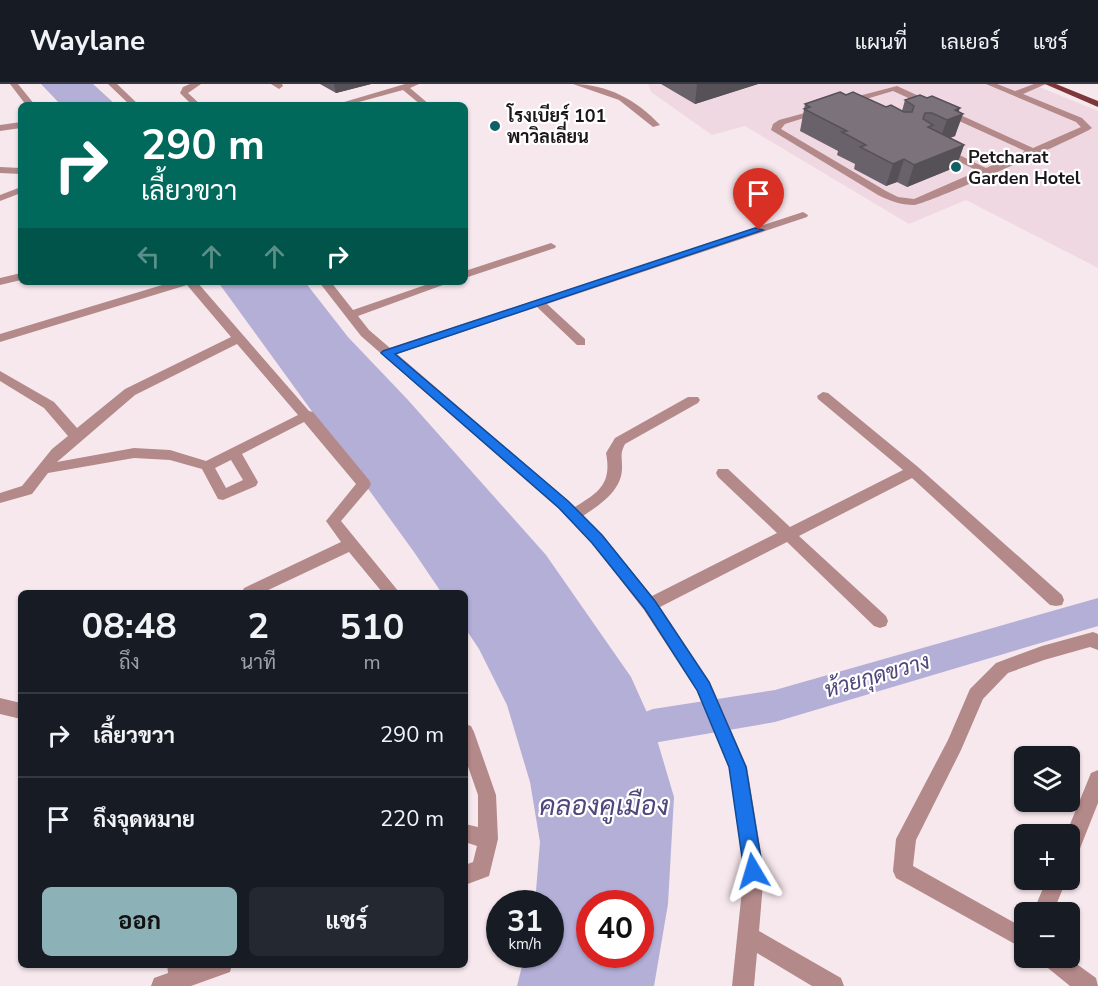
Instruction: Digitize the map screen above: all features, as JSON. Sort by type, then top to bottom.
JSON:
[{"type":"main road","points":[[1049,84],[1098,104]]},
{"type":"street","points":[[14,84],[29,102]]},
{"type":"street","points":[[112,84],[132,102]]},
{"type":"street","points":[[194,102],[184,93],[186,88],[197,84]]},
{"type":"street","points":[[352,102],[415,84]]},
{"type":"street","points":[[577,84],[609,92],[622,98],[656,125]]},
{"type":"street","points":[[836,105],[910,84]]},
{"type":"street","points":[[1015,94],[1042,84]]},
{"type":"street","points":[[825,109],[782,122],[776,126],[776,130],[896,200],[915,202],[1087,128],[1079,120],[996,85]]},
{"type":"street","points":[[404,87],[422,102]]},
{"type":"street","points":[[865,88],[874,93]]},
{"type":"street","points":[[894,88],[1034,152]]},
{"type":"street","points":[[372,96],[381,102]]},
{"type":"street","points":[[847,102],[856,107]]},
{"type":"street","points":[[0,128],[18,125]]},
{"type":"street","points":[[930,144],[987,172]]},
{"type":"street","points":[[0,170],[18,171]]},
{"type":"street","points":[[0,198],[18,191]]},
{"type":"street","points":[[387,353],[803,215]]},
{"type":"street","points":[[468,274],[551,246]]},
{"type":"street","points":[[0,282],[18,277]]},
{"type":"street","points":[[0,338],[174,285]]},
{"type":"street","points":[[193,285],[237,339],[308,415],[364,484],[333,521],[389,590]]},
{"type":"street","points":[[327,285],[365,333],[573,514],[597,539],[650,605],[704,687],[738,767],[753,871],[743,986]]},
{"type":"street","points":[[351,315],[436,285]]},
{"type":"street","points":[[539,303],[581,342]]},
{"type":"street","points":[[0,498],[27,490],[57,452],[130,392],[237,339]]},
{"type":"street","points":[[0,375],[49,405],[75,435]]},
{"type":"street","points":[[823,396],[913,471],[1056,600]]},
{"type":"street","points":[[573,514],[602,496],[614,479],[617,466],[613,453],[620,441],[693,400]]},
{"type":"street","points":[[43,469],[134,453],[170,455],[207,466],[308,415]]},
{"type":"street","points":[[207,466],[223,495],[251,482],[234,452]]},
{"type":"street","points":[[650,605],[913,471]]},
{"type":"street","points":[[723,473],[880,621]]},
{"type":"street","points":[[254,590],[351,544]]},
{"type":"street","points":[[1014,933],[903,871],[906,839],[956,744],[976,694],[1002,668],[1093,639],[1098,643]]},
{"type":"street","points":[[0,706],[18,710]]},
{"type":"street","points":[[468,741],[487,795],[488,839],[482,869],[468,874]]},
{"type":"street","points":[[1080,824],[1098,779]]},
{"type":"street","points":[[468,834],[488,839]]},
{"type":"street","points":[[748,936],[833,986]]},
{"type":"street","points":[[173,977],[207,968]]},
{"type":"street","points":[[1064,968],[1088,986]]},
{"type":"shaded area","name":"Petcharat Garden Hotel","points":[[648,84],[1032,84],[1098,111],[1098,268],[966,200],[909,224],[745,126],[712,135],[651,92]]},
{"type":"water","points":[[41,84],[93,84],[113,102],[58,102]]},
{"type":"water","name":"คลองคูเมือง","points":[[220,285],[307,285],[348,337],[408,400],[546,555],[631,677],[653,726],[674,797],[668,904],[654,986],[517,986],[522,968],[564,968],[564,890],[536,890],[540,842],[530,782],[507,705],[479,649],[468,632],[468,590],[440,590]]},
{"type":"building","points":[[840,92],[846,95],[853,92],[886,107],[891,105],[904,112],[912,112],[914,106],[905,100],[920,95],[927,98],[932,96],[960,108],[955,110],[963,114],[947,120],[932,113],[925,113],[923,119],[933,125],[928,127],[964,145],[914,165],[904,159],[893,164],[860,147],[866,145],[842,132],[847,131],[804,109],[810,107],[805,104]]},
{"type":"waterway","name":"ห้วยกุดขวาง","points":[[653,726],[775,706],[1098,612]]},
{"type":"place","name":"โรงเบียร์ 101 พาวิลเลี่ยน","points":[[495,126]]},
{"type":"place","name":"Petcharat Garden Hotel","points":[[956,167]]},
{"type":"route","points":[[753,871],[738,767],[704,687],[650,605],[597,539],[564,505],[387,353],[759,230]]}]
